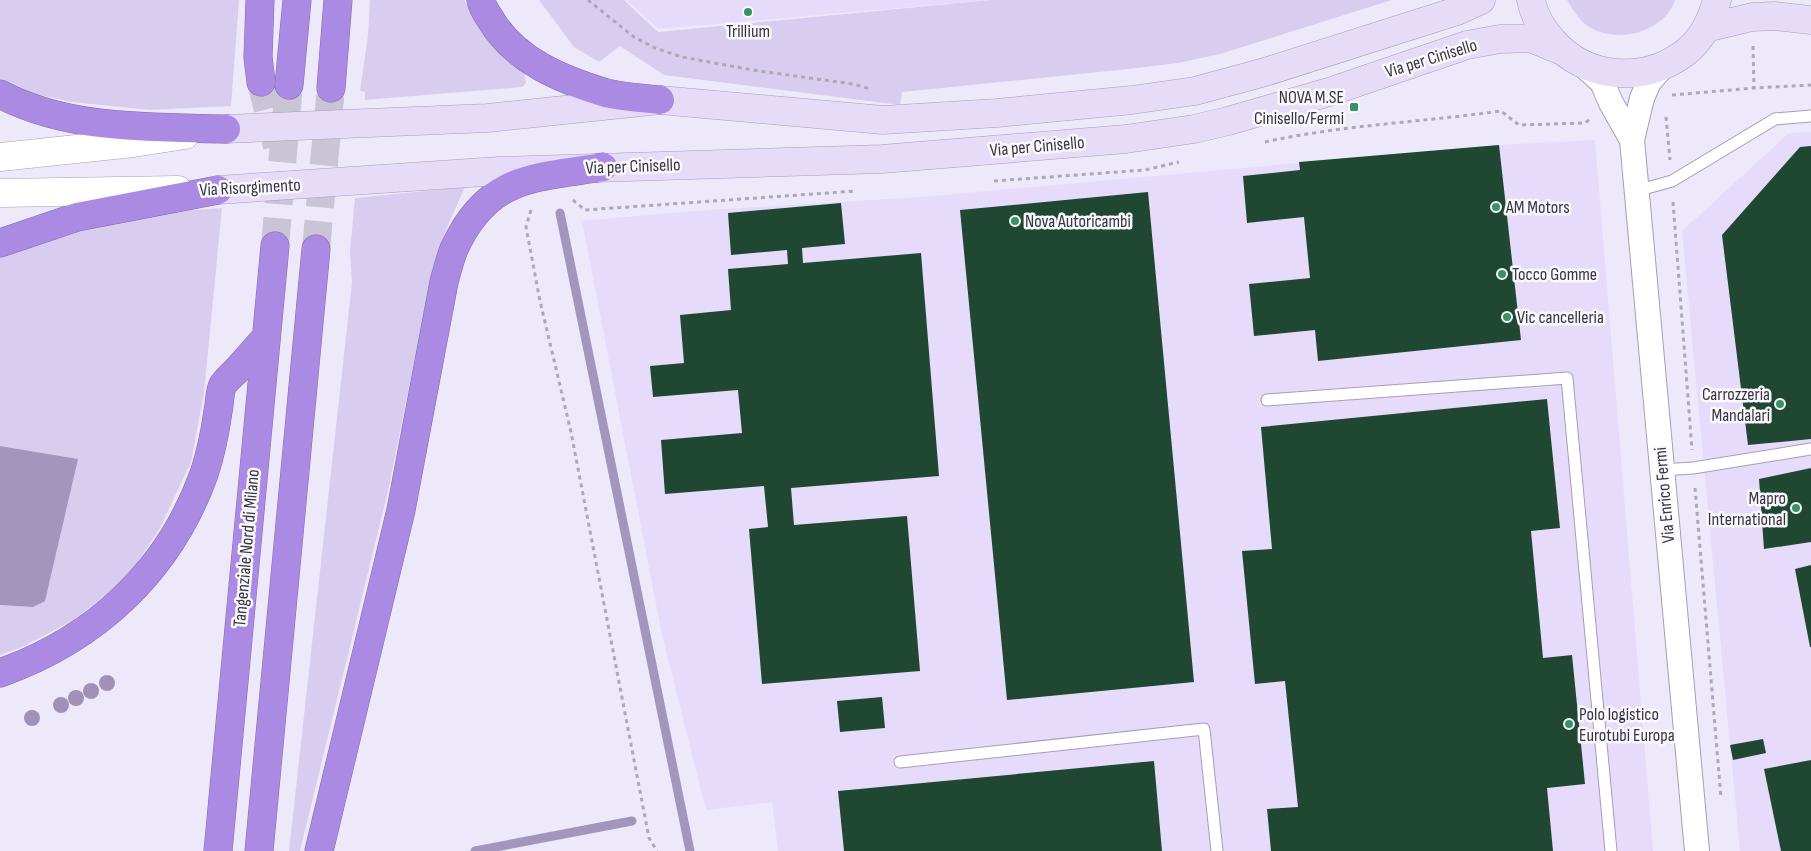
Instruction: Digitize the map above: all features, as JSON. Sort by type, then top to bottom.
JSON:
[{"type":"highway","points":[[260,0],[258,56],[261,82]]},
{"type":"highway","points":[[289,85],[297,0]]},
{"type":"highway","points":[[331,88],[338,0]]},
{"type":"highway","points":[[481,0],[498,31],[519,52],[542,68],[563,78],[608,93],[660,100]]},
{"type":"highway","points":[[0,94],[13,101],[51,113],[89,121],[134,126],[226,129]]},
{"type":"highway","points":[[319,851],[401,510],[444,282],[454,249],[470,220],[487,201],[501,190],[534,178],[603,167]]},
{"type":"highway","points":[[0,243],[77,218],[218,190]]},
{"type":"highway","name":"Tangenziale Nord di Milano","points":[[218,851],[275,246]]},
{"type":"highway","points":[[259,851],[316,249]]},
{"type":"highway","points":[[0,673],[24,664],[79,635],[111,612],[134,589],[158,560],[195,497],[204,474],[212,448],[223,386],[266,337]]},
{"type":"main road","name":"Via per Cinisello","points":[[226,129],[488,118],[660,100],[883,120],[988,114],[1132,100],[1195,91],[1265,72],[1457,11],[1481,0]]},
{"type":"main road","name":"Via per Cinisello","points":[[1531,0],[1533,9],[1544,31],[1560,50]]},
{"type":"main road","name":"Via per Cinisello","points":[[500,171],[882,159],[1126,139],[1194,129],[1228,121],[1329,92],[1467,45],[1500,39],[1531,38],[1560,50],[1582,64],[1602,72],[1622,74],[1643,72],[1662,66],[1687,51],[1706,28],[1717,0]]},
{"type":"main road","points":[[1706,28],[1752,17],[1774,16],[1811,20]]},
{"type":"main road","name":"Via Risorgimento","points":[[218,190],[500,171]]},
{"type":"street","name":"Via Enrico Fermi","points":[[1582,64],[1602,82],[1611,103],[1632,140]]},
{"type":"street","name":"Via Enrico Fermi","points":[[1662,66],[1649,82],[1642,98],[1632,140],[1697,851]]},
{"type":"street","points":[[0,157],[226,129]]},
{"type":"street","name":"Via Risorgimento","points":[[0,193],[218,190]]},
{"type":"lane","points":[[1636,191],[1672,181],[1775,119],[1811,116]]},
{"type":"lane","points":[[1267,400],[1567,378],[1611,851]]},
{"type":"lane","points":[[1661,470],[1694,468],[1811,449]]},
{"type":"lane","points":[[900,762],[1204,729],[1217,851]]},
{"type":"path","points":[[588,0],[634,37],[655,48],[734,67],[853,84],[877,91]]},
{"type":"path","points":[[1642,98],[1811,85]]},
{"type":"path","points":[[531,209],[526,227],[536,282],[571,432],[649,838],[657,851]]},
{"type":"shaded area","points":[[0,0],[239,0],[231,106],[150,110],[72,102],[26,92],[0,79]]},
{"type":"shaded area","points":[[370,0],[464,0],[481,26],[524,72],[526,83],[522,87],[365,100],[365,92],[360,91],[368,35]]},
{"type":"shaded area","points":[[539,0],[624,0],[658,32],[991,0],[1392,0],[1220,54],[1178,63],[902,92],[900,105],[664,75],[620,46],[599,62],[574,47]]},
{"type":"shaded area","name":"Trillium","points":[[626,0],[991,0],[658,29]]},
{"type":"shaded area","points":[[1567,0],[1675,0],[1661,21],[1650,28],[1626,35],[1613,35],[1600,32],[1585,24]]},
{"type":"shaded area","points":[[1811,132],[1811,851],[1740,851],[1682,231],[1789,133]]},
{"type":"shaded area","points":[[1595,140],[1653,851],[778,851],[772,802],[706,810],[662,635],[582,221],[693,211],[920,197],[1499,145]]},
{"type":"shaded area","points":[[465,187],[447,227],[433,269],[388,491],[300,851],[289,851],[352,283],[350,252],[355,198]]},
{"type":"shaded area","points":[[222,208],[204,393],[191,462],[160,528],[126,579],[72,621],[22,647],[0,655],[0,605],[33,607],[77,459],[0,446],[0,257],[71,231],[127,216],[154,212]]},
{"type":"shaded area","points":[[0,446],[78,459],[45,601],[33,607],[0,605]]},
{"type":"building","points":[[1499,145],[1521,340],[1318,361],[1315,330],[1254,336],[1249,284],[1310,278],[1304,217],[1247,223],[1243,176],[1300,170],[1299,162]]},
{"type":"building","points":[[1811,146],[1811,439],[1748,445],[1722,235],[1800,147]]},
{"type":"building","points":[[1148,192],[1194,682],[1007,700],[960,210]]},
{"type":"building","points":[[841,203],[845,244],[802,248],[803,263],[921,253],[939,476],[791,488],[794,525],[907,516],[920,671],[762,684],[749,529],[768,527],[764,486],[665,494],[661,440],[742,433],[738,390],[653,397],[650,366],[684,363],[680,315],[731,310],[728,269],[788,264],[787,250],[731,255],[728,213]]},
{"type":"building","points":[[1547,399],[1560,528],[1531,531],[1543,658],[1572,655],[1585,784],[1547,788],[1553,851],[1271,851],[1267,809],[1298,807],[1285,681],[1255,684],[1242,551],[1272,549],[1261,427]]},
{"type":"building","points":[[1811,468],[1811,542],[1764,549],[1759,479]]},
{"type":"building","points":[[1811,565],[1811,647],[1810,647],[1795,569]]},
{"type":"building","points":[[882,697],[885,728],[840,732],[837,701]]},
{"type":"building","points":[[1763,739],[1766,753],[1733,760],[1730,745]]},
{"type":"building","points":[[1811,760],[1811,851],[1781,851],[1764,769]]},
{"type":"building","points":[[1154,761],[1162,851],[844,851],[838,791]]},
{"type":"waterway","points":[[560,213],[690,851]]},
{"type":"waterway","points":[[475,851],[632,821]]},
{"type":"tunnel","points":[[261,82],[277,146]]},
{"type":"tunnel","points":[[275,246],[289,85]]},
{"type":"tunnel","points":[[316,249],[331,88]]},
{"type":"place","name":"Trillium","points":[[748,12]]},
{"type":"place","name":"NOVA M.SE Cinisello/Fermi","points":[[1354,107]]},
{"type":"place","name":"AM Motors","points":[[1496,207]]},
{"type":"place","name":"Nova Autoricambi","points":[[1015,221]]},
{"type":"place","name":"Tocco Gomme","points":[[1502,274]]},
{"type":"place","name":"Vic cancelleria","points":[[1507,317]]},
{"type":"place","name":"Carrozzeria Mandalari","points":[[1780,404]]},
{"type":"place","name":"Mapro International","points":[[1796,508]]},
{"type":"place","name":"Polo logistico Eurotubi Europa","points":[[1569,724]]}]
